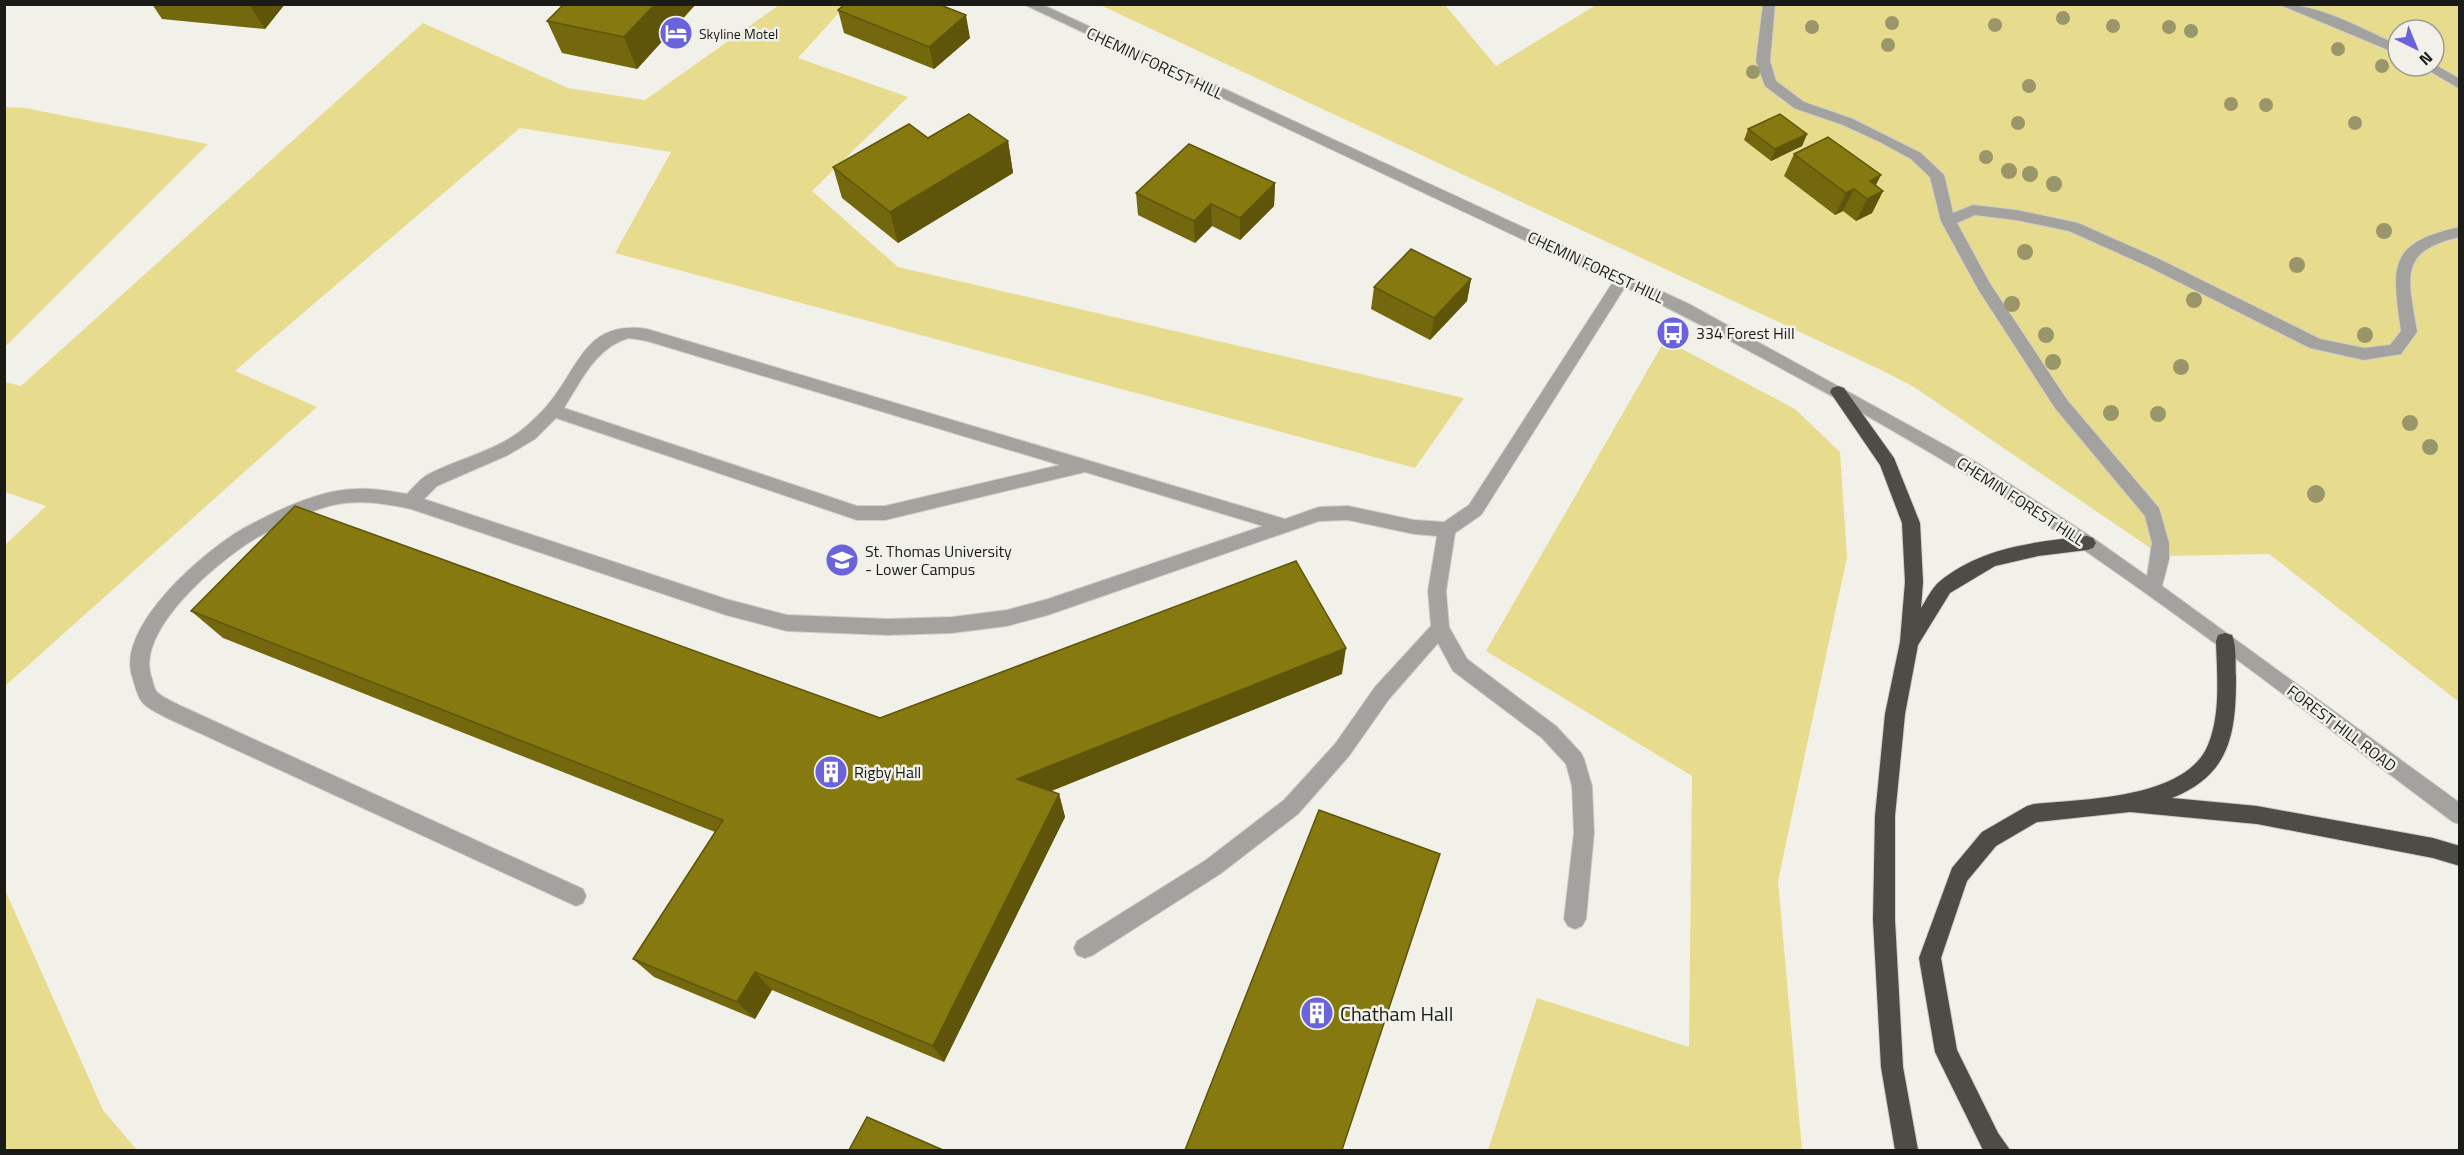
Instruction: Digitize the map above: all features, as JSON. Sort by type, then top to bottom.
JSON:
[{"type":"highway","points":[[1838,392],[1888,463],[1911,523],[1914,582],[1909,642],[1895,714],[1885,816],[1884,920],[1892,1067],[1907,1150]]},
{"type":"highway","points":[[1909,642],[1944,588],[1990,560],[2038,549],[2087,543]]},
{"type":"highway","points":[[2130,803],[2174,787],[2199,774],[2218,748],[2226,701],[2225,641]]},
{"type":"highway","points":[[1998,1150],[1990,1141],[1946,1052],[1930,958],[1959,875],[1989,839],[2034,813],[2130,803],[2257,815],[2421,846],[2460,856]]},
{"type":"street","name":"CHEMIN FOREST HILL","points":[[1029,4],[1683,308],[1973,469],[2087,543],[2225,641]]},
{"type":"street","points":[[1769,4],[1763,61],[1770,83],[1799,105],[1848,122],[1916,156],[1937,175],[1948,221],[1983,285],[2061,404],[2153,513],[2161,535],[2162,556],[2152,589]]},
{"type":"street","points":[[2284,4],[2333,21],[2386,45]]},
{"type":"street","points":[[2446,77],[2460,85]]},
{"type":"street","points":[[1948,221],[1973,210],[2016,214],[2073,227],[2152,262],[2316,344],[2364,354],[2395,350],[2409,332],[2402,274],[2409,252],[2434,236],[2460,232]]},
{"type":"street","points":[[576,896],[174,712],[149,697],[138,668],[145,636],[168,601],[250,532],[299,509],[332,499],[371,494],[411,502],[726,607],[787,623],[888,627],[952,625],[1007,618],[1048,607],[1319,514],[1348,513],[1414,527],[1447,529],[1475,510],[1622,280]]},
{"type":"street","points":[[411,502],[431,481],[502,450],[529,434],[553,411],[591,353],[611,337],[629,332],[658,338],[1283,525]]},
{"type":"street","points":[[553,411],[858,513],[885,513],[1085,466]]},
{"type":"street","points":[[1447,529],[1437,591],[1440,628],[1460,665],[1549,732],[1574,759],[1582,786],[1584,833],[1575,919]]},
{"type":"street","points":[[1085,948],[1213,867],[1291,807],[1342,750],[1382,693],[1440,628]]},
{"type":"street","name":"FOREST HILL ROAD","points":[[2225,641],[2460,815]]},
{"type":"shaded area","points":[[779,5],[846,5],[798,58],[908,97],[812,191],[898,267],[1464,398],[1415,468],[615,253],[671,152],[520,128],[235,371],[317,407],[5,686],[5,545],[46,506],[5,492],[5,382],[21,386],[423,23],[568,88],[645,100]]},
{"type":"shaded area","points":[[1100,5],[1445,5],[1496,66],[1596,5],[2459,5],[2459,702],[2269,554],[2162,556],[1914,387]]},
{"type":"shaded area","points":[[5,107],[25,108],[208,144],[5,347]]},
{"type":"shaded area","points":[[1665,340],[1795,409],[1840,452],[1847,557],[1778,881],[1802,1150],[1488,1150],[1537,998],[1689,1047],[1692,776],[1486,651]]},
{"type":"shaded area","points":[[5,890],[103,1110],[137,1150],[5,1150]]},
{"type":"building","points":[[564,4],[655,4],[624,37],[547,21]]},
{"type":"building","points":[[845,4],[938,4],[966,15],[929,47],[838,10]]},
{"type":"building","points":[[969,114],[1008,141],[890,212],[833,167],[909,124],[928,138]]},
{"type":"building","points":[[1780,114],[1807,134],[1775,149],[1748,129]]},
{"type":"building","points":[[1828,137],[1881,175],[1870,181],[1883,191],[1867,199],[1854,189],[1846,193],[1794,154]]},
{"type":"building","points":[[1189,144],[1275,183],[1240,218],[1211,204],[1194,221],[1136,193]]},
{"type":"building","points":[[1411,249],[1471,279],[1434,318],[1374,287]]},
{"type":"building","name":"Rigby Hall","points":[[295,506],[880,718],[1296,561],[1346,648],[1017,779],[1059,794],[933,1046],[755,972],[737,1002],[633,959],[723,820],[191,611]]},
{"type":"building","name":"Chatham Hall","points":[[1319,810],[1440,854],[1342,1150],[1185,1150]]},
{"type":"building","points":[[867,1117],[943,1150],[849,1150]]},
{"type":"place","name":"Skyline Motel","points":[[676,33]]},
{"type":"place","name":"334 Forest Hill","points":[[1673,333]]},
{"type":"place","name":"St. Thomas University - Lower Campus","points":[[842,560]]},
{"type":"place","name":"Rigby Hall","points":[[831,772]]},
{"type":"place","name":"Chatham Hall","points":[[1317,1013]]}]
